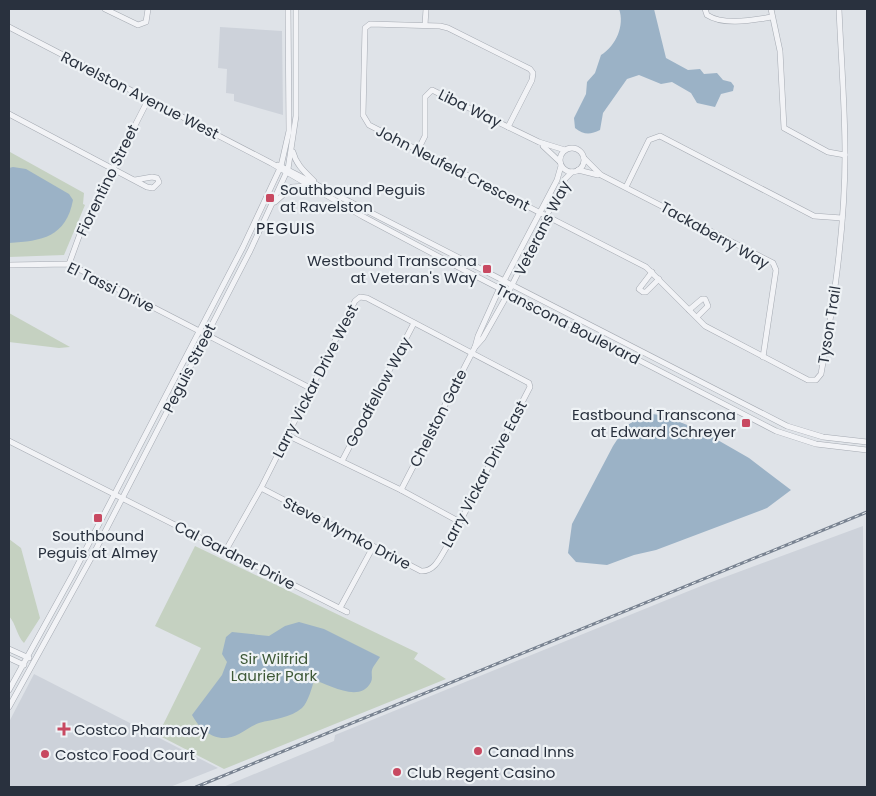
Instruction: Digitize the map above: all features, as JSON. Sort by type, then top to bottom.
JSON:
[{"type":"street","points":[[105,9],[138,25],[146,22],[148,9]]},
{"type":"street","name":"Peguis Street","points":[[9,690],[244,248],[280,168],[289,132],[288,9]]},
{"type":"street","name":"Peguis Street","points":[[9,707],[122,499],[272,206],[288,171],[296,116],[296,9]]},
{"type":"street","points":[[425,24],[426,9]]},
{"type":"street","points":[[705,9],[707,14],[714,19],[750,21],[772,17]]},
{"type":"street","points":[[771,9],[780,51],[784,128],[828,152],[845,155]]},
{"type":"street","name":"Tyson Trail","points":[[546,217],[646,267],[706,326],[808,380],[816,380],[821,374],[834,296],[842,218],[845,155],[838,9]]},
{"type":"street","name":"John Neufeld Crescent","points":[[508,127],[532,80],[531,71],[448,28],[425,24],[370,24],[364,30],[363,118],[369,125],[546,217]]},
{"type":"street","name":"Ravelston Avenue West","points":[[9,27],[149,98],[280,168]]},
{"type":"street","name":"Liba Way","points":[[418,150],[425,132],[425,97],[432,90],[539,142],[564,150]]},
{"type":"street","name":"Fiorentino Street","points":[[69,264],[81,231],[149,98]]},
{"type":"street","points":[[9,114],[135,180]]},
{"type":"street","points":[[626,187],[649,140],[660,136],[814,216],[842,218]]},
{"type":"street","name":"Liba Way","points":[[539,142],[560,164]]},
{"type":"street","points":[[292,148],[294,159],[318,185]]},
{"type":"street","points":[[576,148],[601,175],[566,171],[560,164],[564,150],[576,148]]},
{"type":"street","points":[[575,171],[583,165],[584,158]]},
{"type":"street","name":"Veterans Way","points":[[504,281],[557,180],[560,164]]},
{"type":"street","name":"Transcona Boulevard","points":[[280,168],[318,185],[787,426],[823,437],[867,442]]},
{"type":"street","name":"Transcona Boulevard","points":[[288,171],[311,187],[500,289],[787,436],[816,444],[867,450]]},
{"type":"street","name":"Veterans Way","points":[[512,285],[566,178],[575,171]]},
{"type":"street","name":"Tackaberry Way","points":[[601,175],[773,263],[776,270],[763,356]]},
{"type":"street","points":[[272,206],[292,187],[311,187]]},
{"type":"street","name":"El Tassi Drive","points":[[9,265],[50,262],[69,264],[310,388]]},
{"type":"street","points":[[652,272],[640,285],[639,289],[646,292],[659,280]]},
{"type":"street","name":"Chelston Gate","points":[[474,349],[478,336],[504,281]]},
{"type":"street","name":"Chelston Gate","points":[[401,490],[474,349],[491,325],[512,285]]},
{"type":"street","name":"Larry Vickar Drive West","points":[[226,550],[261,488],[355,300],[360,297],[367,298],[414,323],[474,349]]},
{"type":"street","points":[[689,310],[702,299],[705,299],[708,306],[697,317]]},
{"type":"street","name":"Goodfellow Way","points":[[342,460],[414,323]]},
{"type":"street","name":"Larry Vickar Drive East","points":[[433,568],[460,522],[530,387],[527,380],[474,349]]},
{"type":"street","points":[[288,435],[342,460],[460,522]]},
{"type":"street","name":"Cal Gardner Drive","points":[[9,441],[347,612]]},
{"type":"street","name":"Steve Mymko Drive","points":[[261,488],[421,571],[433,568]]},
{"type":"street","points":[[340,608],[373,547]]},
{"type":"street","points":[[9,649],[34,661]]},
{"type":"street","points":[[9,658],[29,668]]},
{"type":"shaded area","points":[[220,27],[282,31],[283,115],[234,101],[234,94],[226,93],[227,69],[218,68]]},
{"type":"shaded area","points":[[863,526],[866,787],[223,787],[334,741],[335,735],[706,584]]},
{"type":"shaded area","points":[[34,674],[218,768],[170,787],[9,787],[9,722]]},
{"type":"green space","points":[[10,152],[84,193],[83,204],[85,205],[64,255],[9,257]]},
{"type":"green space","points":[[9,313],[70,347],[59,348],[9,342]]},
{"type":"green space","points":[[9,539],[21,548],[40,618],[24,643],[9,616]]},
{"type":"green space","name":"Sir Wilfrid Laurier Park","points":[[195,546],[418,653],[414,659],[446,679],[224,769],[158,735],[201,648],[155,626]]},
{"type":"water","points":[[619,9],[654,9],[666,58],[688,70],[700,69],[704,74],[717,73],[723,80],[731,82],[734,86],[733,91],[721,94],[715,107],[697,103],[691,93],[672,82],[661,84],[639,75],[627,79],[603,113],[600,130],[587,134],[575,128],[574,118],[586,94],[587,82],[595,73],[601,55],[611,46],[618,35],[621,22]]},
{"type":"water","points":[[9,168],[26,169],[69,194],[73,200],[65,222],[51,235],[32,241],[9,243]]},
{"type":"water","points":[[647,413],[665,416],[702,431],[749,458],[791,490],[767,508],[656,550],[634,555],[607,565],[576,562],[568,553],[572,524],[613,446],[626,426]]},
{"type":"water","points":[[299,622],[324,629],[380,657],[373,668],[372,681],[366,688],[359,692],[344,691],[314,680],[310,695],[304,705],[293,714],[259,723],[232,737],[224,738],[211,735],[200,727],[192,715],[222,675],[227,662],[222,654],[226,637],[232,632],[269,636],[285,626]]},
{"type":"railway","points":[[196,787],[867,512]]},
{"type":"place","name":"Southbound Peguis at Ravelston","points":[[270,198]]},
{"type":"place","name":"Westbound Transcona at Veteran's Way","points":[[487,269]]},
{"type":"place","name":"Eastbound Transcona at Edward Schreyer","points":[[746,423]]},
{"type":"place","name":"Southbound Peguis at Almey","points":[[98,518]]},
{"type":"place","name":"Costco Pharmacy","points":[[64,729]]},
{"type":"place","name":"Canad Inns","points":[[478,751]]},
{"type":"place","name":"Costco Food Court","points":[[45,754]]},
{"type":"place","name":"Club Regent Casino","points":[[397,772]]},
{"type":"district","name":"PEGUIS","points":[[286,228]]}]
